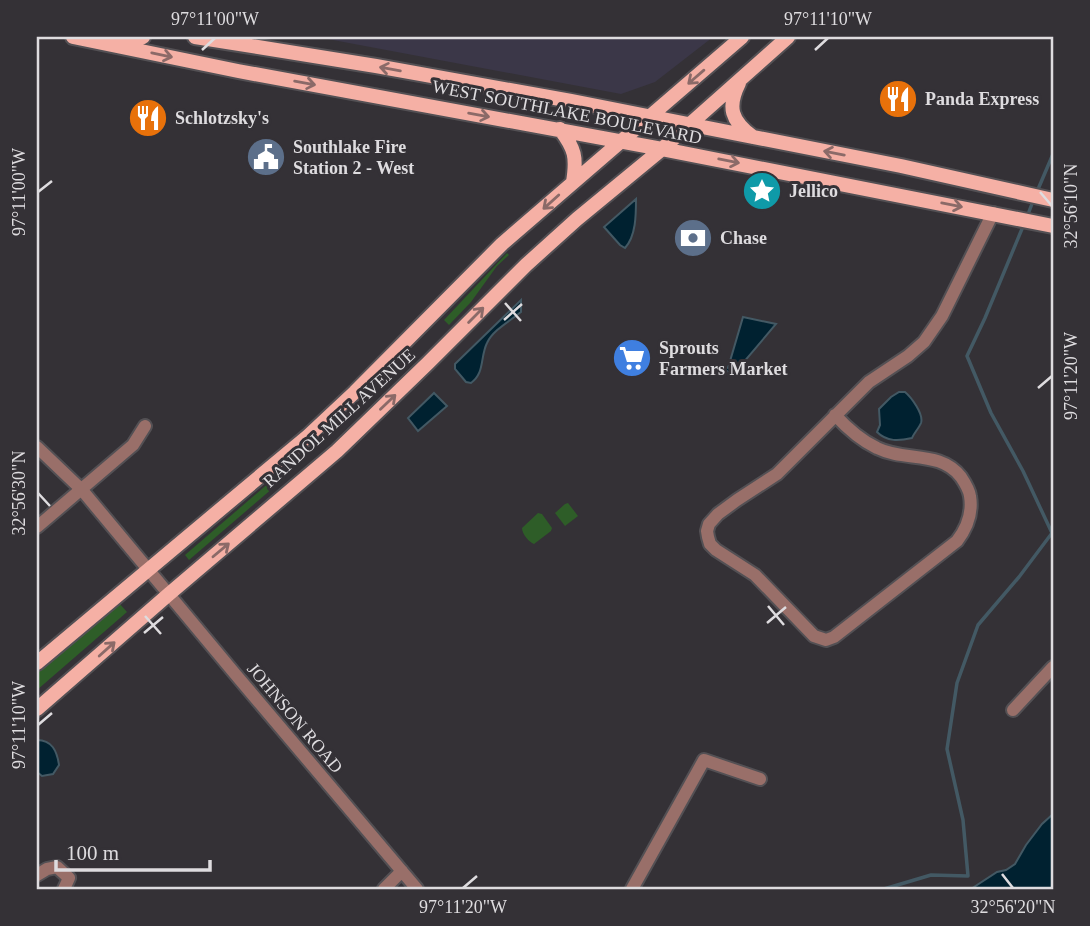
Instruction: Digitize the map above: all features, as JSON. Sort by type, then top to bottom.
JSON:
[{"type":"main road","name":"WEST SOUTHLAKE BOULEVARD","points":[[80,37],[238,71],[559,129],[1049,224]]},
{"type":"main road","points":[[122,37],[143,37]]},
{"type":"main road","name":"WEST SOUTHLAKE BOULEVARD","points":[[195,37],[650,116],[901,166],[1053,200]]},
{"type":"main road","name":"RANDOL MILL AVENUE","points":[[37,663],[308,436],[502,244],[742,37]]},
{"type":"main road","name":"RANDOL MILL AVENUE","points":[[37,709],[337,451],[526,265],[789,37]]},
{"type":"main road","points":[[238,45],[238,71]]},
{"type":"main road","points":[[742,77],[732,97],[732,109],[737,121],[754,138]]},
{"type":"main road","points":[[559,129],[572,144],[576,166],[573,182]]},
{"type":"street","points":[[835,415],[849,430],[877,449],[902,457],[927,458],[950,466],[959,474],[968,489],[970,513],[968,523],[957,541],[827,640],[814,636],[755,576],[716,550],[710,544],[707,531],[713,519],[777,474],[835,415],[869,382],[916,351],[930,335],[998,214]]},
{"type":"street","points":[[37,527],[133,445],[145,426]]},
{"type":"street","name":"JOHNSON ROAD","points":[[37,447],[82,489],[416,889]]},
{"type":"street","points":[[1013,710],[1053,667]]},
{"type":"street","points":[[632,889],[704,760],[760,779]]},
{"type":"street","points":[[37,875],[57,867],[69,878],[64,889]]},
{"type":"street","points":[[384,889],[402,871]]},
{"type":"shaded area","points":[[317,37],[713,37],[655,82],[621,94]]},
{"type":"green space","points":[[507,253],[509,255],[449,325],[444,320]]},
{"type":"green space","points":[[308,452],[282,481],[275,484],[189,560],[185,555]]},
{"type":"green space","points":[[568,503],[578,516],[565,526],[555,513]]},
{"type":"green space","points":[[538,513],[542,514],[552,528],[534,544],[526,538],[522,528]]},
{"type":"green space","points":[[119,603],[127,612],[37,690],[37,673]]},
{"type":"water","points":[[636,199],[633,231],[625,248],[604,227]]},
{"type":"water","points":[[521,300],[521,312],[490,338],[478,374],[471,383],[466,382],[455,369],[455,364]]},
{"type":"water","points":[[743,317],[776,324],[732,376],[722,366],[728,368]]},
{"type":"water","points":[[899,392],[905,392],[913,402],[921,415],[921,423],[912,438],[893,440],[877,432],[880,425],[879,409]]},
{"type":"water","points":[[434,393],[447,406],[418,431],[408,418]]},
{"type":"water","points":[[37,740],[50,744],[55,751],[59,765],[53,774],[42,776],[37,772]]},
{"type":"water","points":[[1053,814],[1053,889],[971,889],[1015,864],[1026,845]]},
{"type":"waterway","points":[[1036,194],[1053,154]]},
{"type":"waterway","points":[[1027,217],[1033,201]]},
{"type":"waterway","points":[[884,889],[931,875],[968,876],[963,820],[947,749],[957,683],[978,625],[1052,533],[1023,471],[991,413],[967,356],[1024,224]]},
{"type":"place","name":"Panda Express","points":[[898,99]]},
{"type":"place","name":"Schlotzsky's","points":[[148,118]]},
{"type":"place","name":"Southlake Fire Station 2 - West","points":[[266,157]]},
{"type":"place","name":"Jellico","points":[[762,191]]},
{"type":"place","name":"Chase","points":[[693,238]]},
{"type":"place","name":"Sprouts Farmers Market","points":[[632,358]]}]
